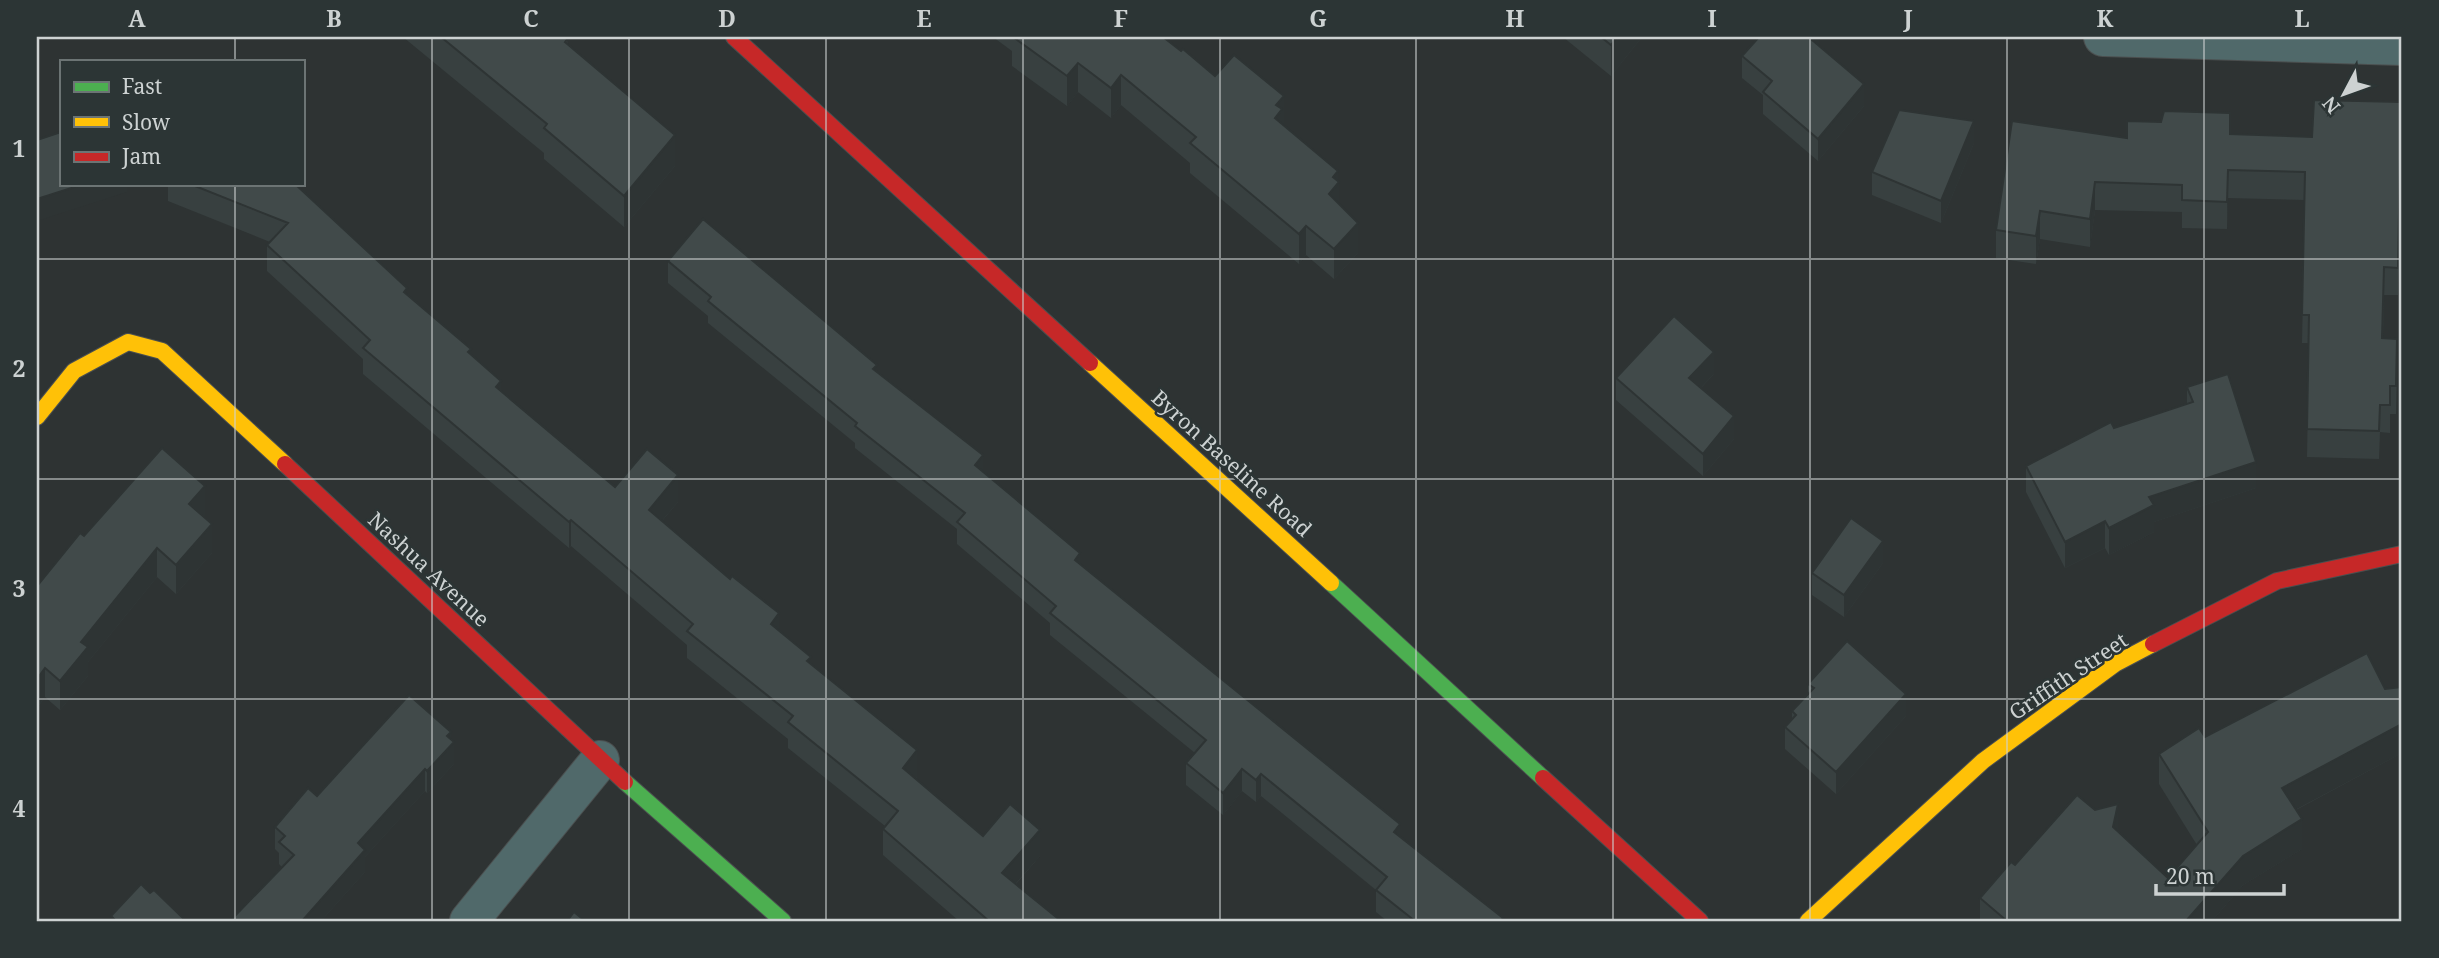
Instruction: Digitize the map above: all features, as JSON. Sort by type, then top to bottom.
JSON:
[{"type":"street","name":"Byron Baseline Road","points":[[734,37],[1700,921]]},
{"type":"street","points":[[2103,37],[2402,46]]},
{"type":"street","name":"Nashua Avenue","points":[[37,417],[74,371],[128,342],[162,351],[227,408],[600,760],[783,921]]},
{"type":"street","name":"Griffith Street","points":[[1808,921],[1983,761],[2115,664],[2277,580],[2402,554]]},
{"type":"street","points":[[469,921],[600,760]]},
{"type":"building","points":[[441,37],[566,37],[568,38],[565,42],[675,135],[624,196],[544,128],[547,124]]},
{"type":"building","points":[[1013,37],[1163,37],[1181,51],[1183,49],[1215,76],[1234,55],[1284,96],[1276,105],[1282,109],[1275,118],[1338,171],[1333,177],[1339,182],[1329,194],[1358,223],[1334,249],[1306,226],[1299,234],[1190,143],[1196,137],[1121,75],[1111,88],[1078,63],[1067,76]]},
{"type":"building","points":[[1601,37],[1617,37],[1611,45]]},
{"type":"building","points":[[1759,37],[1815,37],[1812,40],[1864,84],[1818,139],[1763,92],[1772,81],[1742,56]]},
{"type":"building","points":[[2314,100],[2402,102],[2398,268],[2384,267],[2382,338],[2397,339],[2396,386],[2390,386],[2390,405],[2380,405],[2379,431],[2307,429],[2309,315],[2302,315],[2305,172],[2228,170],[2227,202],[2182,200],[2182,185],[2095,182],[2090,219],[2040,211],[2036,236],[1996,230],[2012,121],[2127,138],[2127,121],[2161,122],[2164,111],[2230,113],[2230,134],[2312,137]]},
{"type":"building","points":[[1899,110],[1974,121],[1941,201],[1872,172]]},
{"type":"building","points":[[60,132],[60,186],[78,186],[37,199],[37,140]]},
{"type":"building","points":[[195,186],[297,186],[407,288],[404,292],[471,349],[468,352],[501,381],[496,387],[615,487],[647,449],[678,475],[649,510],[730,579],[732,576],[779,613],[771,624],[811,657],[807,661],[917,750],[903,768],[983,836],[1010,804],[1040,830],[1002,873],[1061,921],[989,921],[883,829],[898,811],[788,722],[793,716],[687,631],[693,624],[363,348],[370,340],[267,245],[288,223]]},
{"type":"building","points":[[703,219],[877,365],[873,369],[983,455],[975,465],[1080,553],[1075,560],[1400,824],[1394,832],[1503,918],[1501,921],[1415,921],[1376,890],[1387,877],[1261,774],[1256,780],[1242,769],[1223,793],[1186,763],[1206,740],[1050,613],[1056,606],[957,522],[965,513],[855,426],[857,423],[708,301],[711,297],[668,261]]},
{"type":"building","points":[[1674,316],[1714,352],[1689,378],[1734,416],[1703,454],[1616,378]]},
{"type":"building","points":[[2228,374],[2256,462],[2149,497],[2154,505],[2109,528],[2105,521],[2065,542],[2026,466],[2111,422],[2114,428],[2193,402],[2187,387]]},
{"type":"building","points":[[162,448],[205,486],[189,504],[212,524],[176,565],[157,548],[81,642],[88,647],[60,681],[45,668],[37,679],[37,586],[80,533],[84,536]]},
{"type":"building","points":[[1851,518],[1883,541],[1844,595],[1812,573]]},
{"type":"building","points":[[1847,641],[1906,694],[1836,772],[1785,727],[1796,715],[1792,711],[1814,688],[1808,684]]},
{"type":"building","points":[[2367,653],[2385,689],[2402,687],[2402,724],[2282,788],[2302,819],[2243,856],[2186,921],[2007,921],[1980,898],[2011,862],[2015,865],[2077,795],[2095,810],[2118,804],[2113,827],[2168,878],[2208,832],[2159,754],[2199,728],[2205,737]]},
{"type":"building","points":[[409,695],[451,732],[447,736],[454,742],[427,771],[425,769],[358,843],[365,850],[302,921],[230,921],[294,855],[279,842],[285,836],[275,827],[308,788],[317,796]]},
{"type":"building","points":[[141,884],[150,893],[154,890],[186,921],[116,921],[111,916]]},
{"type":"building","points":[[574,912],[585,921],[567,921]]},
{"type":"traffic: fast","points":[[1331,583],[1543,778]]},
{"type":"traffic: fast","points":[[625,782],[783,921]]},
{"type":"traffic: slow","points":[[37,417],[74,371],[128,342],[162,351],[285,464]]},
{"type":"traffic: slow","points":[[1090,363],[1331,583]]},
{"type":"traffic: slow","points":[[1808,921],[1983,761],[2115,664],[2153,644]]},
{"type":"traffic: jam","points":[[734,37],[1090,363]]},
{"type":"traffic: jam","points":[[285,464],[625,782]]},
{"type":"traffic: jam","points":[[2153,644],[2277,581],[2402,554]]},
{"type":"traffic: jam","points":[[1543,778],[1700,921]]}]
